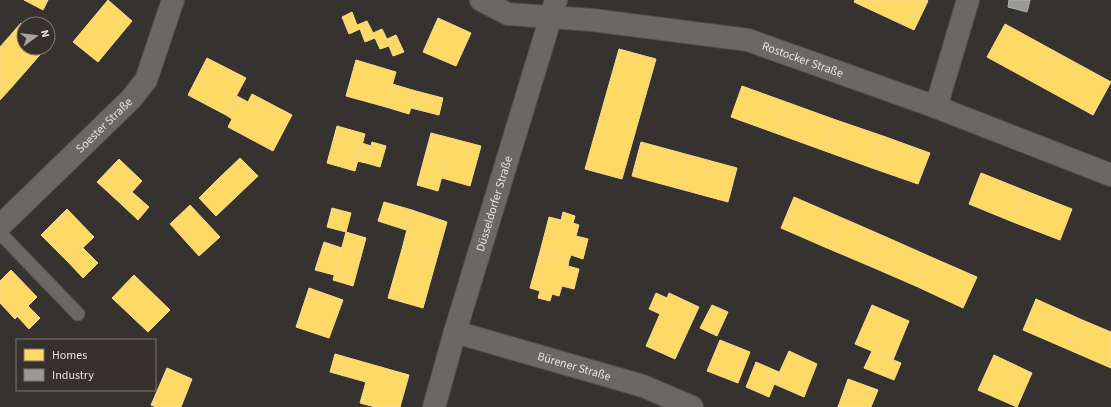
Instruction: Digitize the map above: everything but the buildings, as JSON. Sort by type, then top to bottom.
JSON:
[{"type":"street","name":"Soester Straße","points":[[0,226],[131,99],[146,80],[173,0]]},
{"type":"street","name":"Rostocker Straße","points":[[481,0],[508,14],[553,9],[592,20],[748,40],[936,107],[1111,175]]},
{"type":"street","points":[[936,107],[968,0]]},
{"type":"street","name":"Düsseldorfer Straße","points":[[434,407],[455,332],[553,9]]},
{"type":"street","name":"Bürener Straße","points":[[455,332],[643,386],[692,407]]},
{"type":"lane","points":[[0,233],[78,314]]}]
